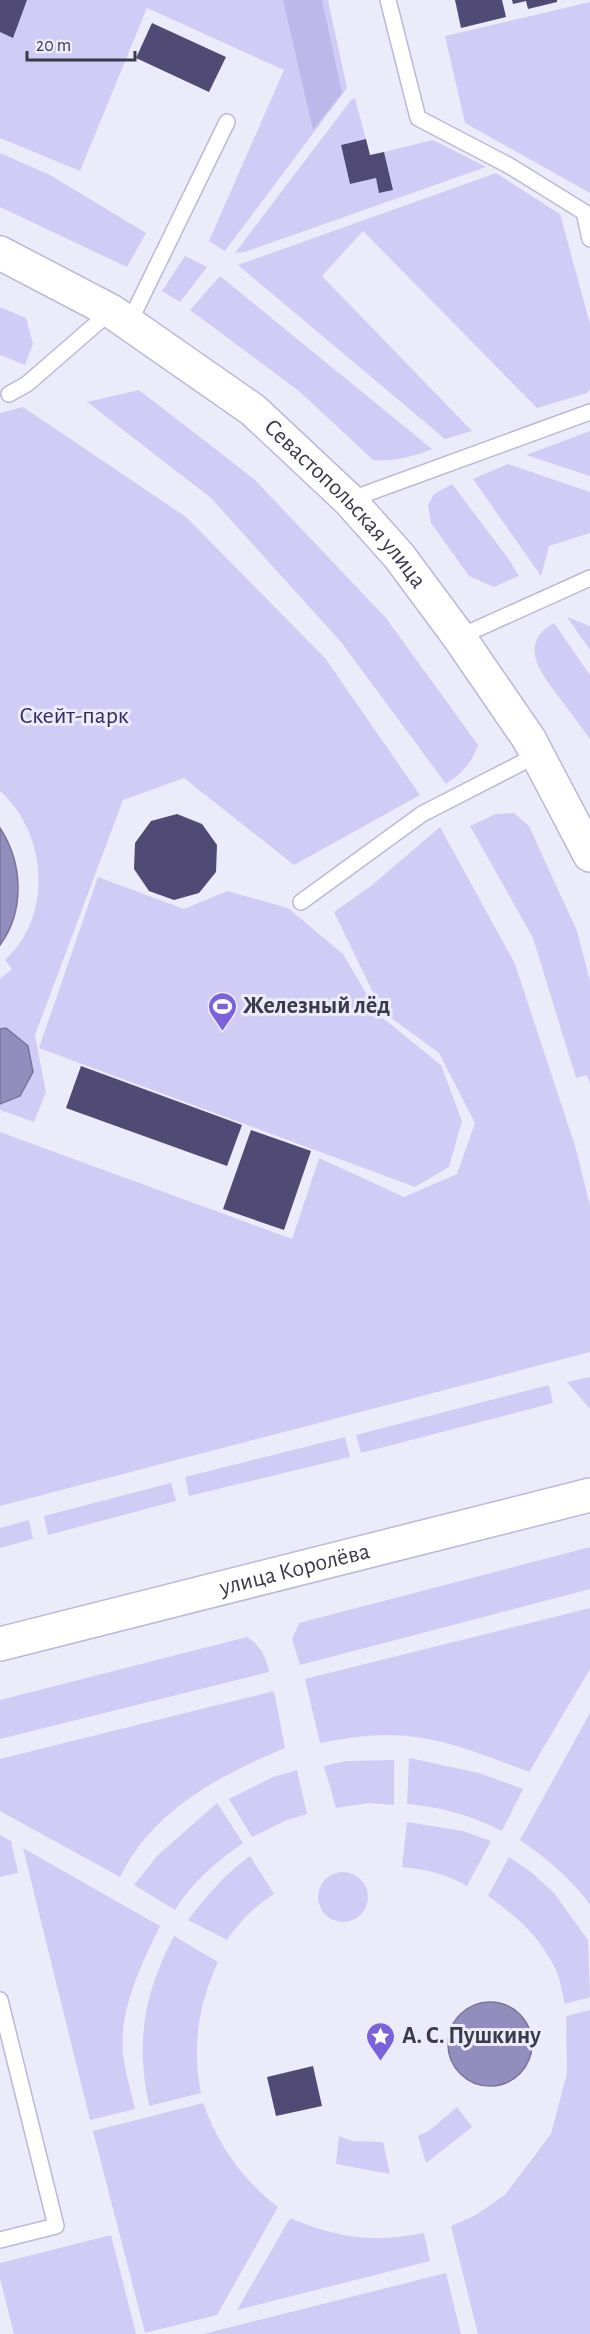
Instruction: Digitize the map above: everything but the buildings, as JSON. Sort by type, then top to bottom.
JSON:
[{"type":"main road","name":"Севастопольская улица","points":[[0,254],[120,317],[253,410],[349,500],[399,556],[459,637],[528,739],[590,855]]},
{"type":"main road","name":"улица Королёва","points":[[0,1644],[590,1495]]},
{"type":"lane","points":[[388,0],[418,118],[508,165],[587,212],[590,239]]},
{"type":"lane","points":[[9,394],[27,384],[120,317],[227,122]]},
{"type":"lane","points":[[349,500],[590,412]]},
{"type":"lane","points":[[459,637],[590,578]]},
{"type":"lane","points":[[301,902],[422,814],[537,755]]},
{"type":"lane","points":[[0,2000],[56,2226],[0,2240]]},
{"type":"green space","points":[[0,0],[328,0],[347,88],[225,251],[209,241],[284,70],[147,8],[80,171],[0,138]]},
{"type":"green space","points":[[590,2],[590,193],[465,123],[445,36]]},
{"type":"green space","points":[[355,98],[366,139],[341,145],[350,184],[376,178],[379,193],[393,190],[384,152],[433,140],[486,167],[245,252],[235,253],[351,100]]},
{"type":"green space","points":[[0,153],[50,175],[146,233],[127,267],[0,207]]},
{"type":"green space","points":[[496,173],[560,214],[590,324],[590,390],[587,393],[537,408],[363,231],[322,276],[472,431],[445,439],[238,265]]},
{"type":"green space","points":[[185,256],[207,267],[180,302],[162,291]]},
{"type":"green space","points":[[220,276],[432,449],[403,458],[373,460],[299,391],[190,310]]},
{"type":"green space","points":[[0,307],[26,318],[33,344],[25,365],[0,355]]},
{"type":"green space","points":[[139,390],[254,479],[386,618],[478,745],[469,763],[457,776],[446,784],[341,642],[211,498],[87,402]]},
{"type":"green space","name":"Скейт-парк","points":[[23,407],[186,517],[325,658],[420,795],[294,865],[184,778],[123,800],[35,1035],[46,1092],[34,1122],[0,1110],[0,979],[12,969],[5,960],[21,942],[31,921],[37,899],[38,875],[35,852],[28,829],[16,809],[0,791],[0,413]]},
{"type":"green space","points":[[590,431],[590,476],[526,455]]},
{"type":"green space","points":[[508,464],[590,492],[590,533],[549,546],[541,576],[473,479]]},
{"type":"green space","points":[[452,484],[519,576],[494,587],[469,576],[431,523],[428,505],[434,494]]},
{"type":"green space","points":[[567,617],[590,626],[590,650]]},
{"type":"green space","points":[[554,623],[590,675],[590,739],[545,678],[536,659],[537,640],[543,631]]},
{"type":"green space","points":[[514,813],[529,826],[577,931],[590,981],[590,1084],[587,1075],[576,1078],[533,938],[470,826],[496,814]]},
{"type":"green space","points":[[440,827],[515,964],[576,1149],[590,1206],[590,1352],[0,1506],[0,1132],[292,1239],[319,1158],[404,1197],[457,1174],[475,1123],[439,1053],[382,1011],[334,912],[371,886]]},
{"type":"green space","name":"Железный лёд","points":[[98,877],[184,909],[227,891],[288,908],[343,954],[379,1015],[441,1065],[462,1121],[449,1167],[415,1187],[39,1048]]},
{"type":"green space","points":[[590,1377],[590,1409],[567,1382]]},
{"type":"green space","points":[[549,1385],[553,1403],[361,1453],[356,1435]]},
{"type":"green space","points":[[345,1437],[350,1457],[189,1496],[185,1477]]},
{"type":"green space","points":[[171,1483],[176,1501],[48,1535],[44,1516]]},
{"type":"green space","points":[[29,1520],[33,1539],[0,1548],[0,1528]]},
{"type":"green space","points":[[590,1547],[590,1589],[300,1665],[292,1639],[299,1623]]},
{"type":"green space","points":[[590,1608],[590,1669],[529,1772],[459,1747],[422,1738],[377,1735],[320,1743],[305,1679]]},
{"type":"green space","points":[[247,1637],[262,1652],[269,1672],[0,1739],[0,1700]]},
{"type":"green space","points":[[274,1691],[285,1748],[212,1783],[169,1814],[134,1853],[120,1877],[0,1811],[0,1759]]},
{"type":"green space","points":[[590,1713],[590,1905],[558,1870],[520,1840]]},
{"type":"green space","points":[[409,1758],[479,1773],[523,1789],[502,1831],[456,1813],[407,1804]]},
{"type":"green space","points":[[394,1760],[394,1805],[369,1803],[336,1808],[324,1766],[346,1761]]},
{"type":"green space","points":[[297,1770],[307,1814],[287,1820],[252,1837],[229,1799],[273,1777]]},
{"type":"green space","points":[[217,1803],[243,1843],[206,1873],[189,1890],[175,1910],[134,1885],[157,1856]]},
{"type":"green space","points":[[407,1822],[463,1831],[491,1841],[467,1886],[436,1873],[402,1867]]},
{"type":"green space","points":[[0,1835],[11,1841],[18,1873],[0,1877]]},
{"type":"green space","points":[[23,1848],[160,1926],[139,1972],[124,2020],[123,2054],[135,2109],[90,2120]]},
{"type":"green space","points":[[250,1856],[274,1894],[248,1914],[227,1940],[188,1920],[217,1885]]},
{"type":"green space","points":[[509,1857],[531,1872],[554,1893],[588,1940],[590,1997],[565,2004],[557,1972],[542,1946],[517,1919],[488,1896]]},
{"type":"green space","points":[[343,1872],[361,1879],[368,1897],[361,1915],[343,1922],[325,1915],[318,1897],[325,1879]]},
{"type":"green space","points":[[174,1936],[218,1962],[201,2010],[197,2059],[201,2093],[149,2106],[143,2060],[145,2019],[155,1979]]},
{"type":"green space","points":[[590,2010],[590,2334],[478,2334],[451,2226],[474,2216],[505,2195],[551,2134],[567,2073],[566,2016]]},
{"type":"green space","points":[[203,2103],[216,2133],[242,2173],[278,2207],[217,2315],[145,2333],[93,2131]]},
{"type":"green space","points":[[457,2107],[472,2127],[426,2163],[418,2136],[430,2130]]},
{"type":"green space","points":[[339,2136],[352,2141],[383,2142],[390,2174],[336,2164]]},
{"type":"green space","points":[[290,2218],[324,2230],[356,2237],[388,2238],[424,2233],[430,2261],[237,2310]]},
{"type":"green space","points":[[111,2235],[136,2334],[14,2334],[0,2278],[0,2263]]},
{"type":"green space","points":[[446,2273],[461,2334],[203,2334]]},
{"type":"shaded area","points":[[283,0],[322,0],[342,93],[313,130]]},
{"type":"shaded area","points":[[0,828],[13,856],[18,887],[14,917],[0,945]]},
{"type":"shaded area","points":[[6,1028],[28,1046],[33,1072],[20,1096],[0,1104],[0,1029]]},
{"type":"shaded area","points":[[490,2002],[506,2005],[520,2014],[529,2028],[532,2044],[529,2060],[520,2074],[506,2083],[490,2086],[474,2083],[460,2074],[451,2060],[448,2044],[451,2028],[460,2014],[474,2005]]},
{"type":"place","name":"Железный лёд","points":[[222,1032]]},
{"type":"place","name":"А. С. Пушкину","points":[[381,2062]]}]
